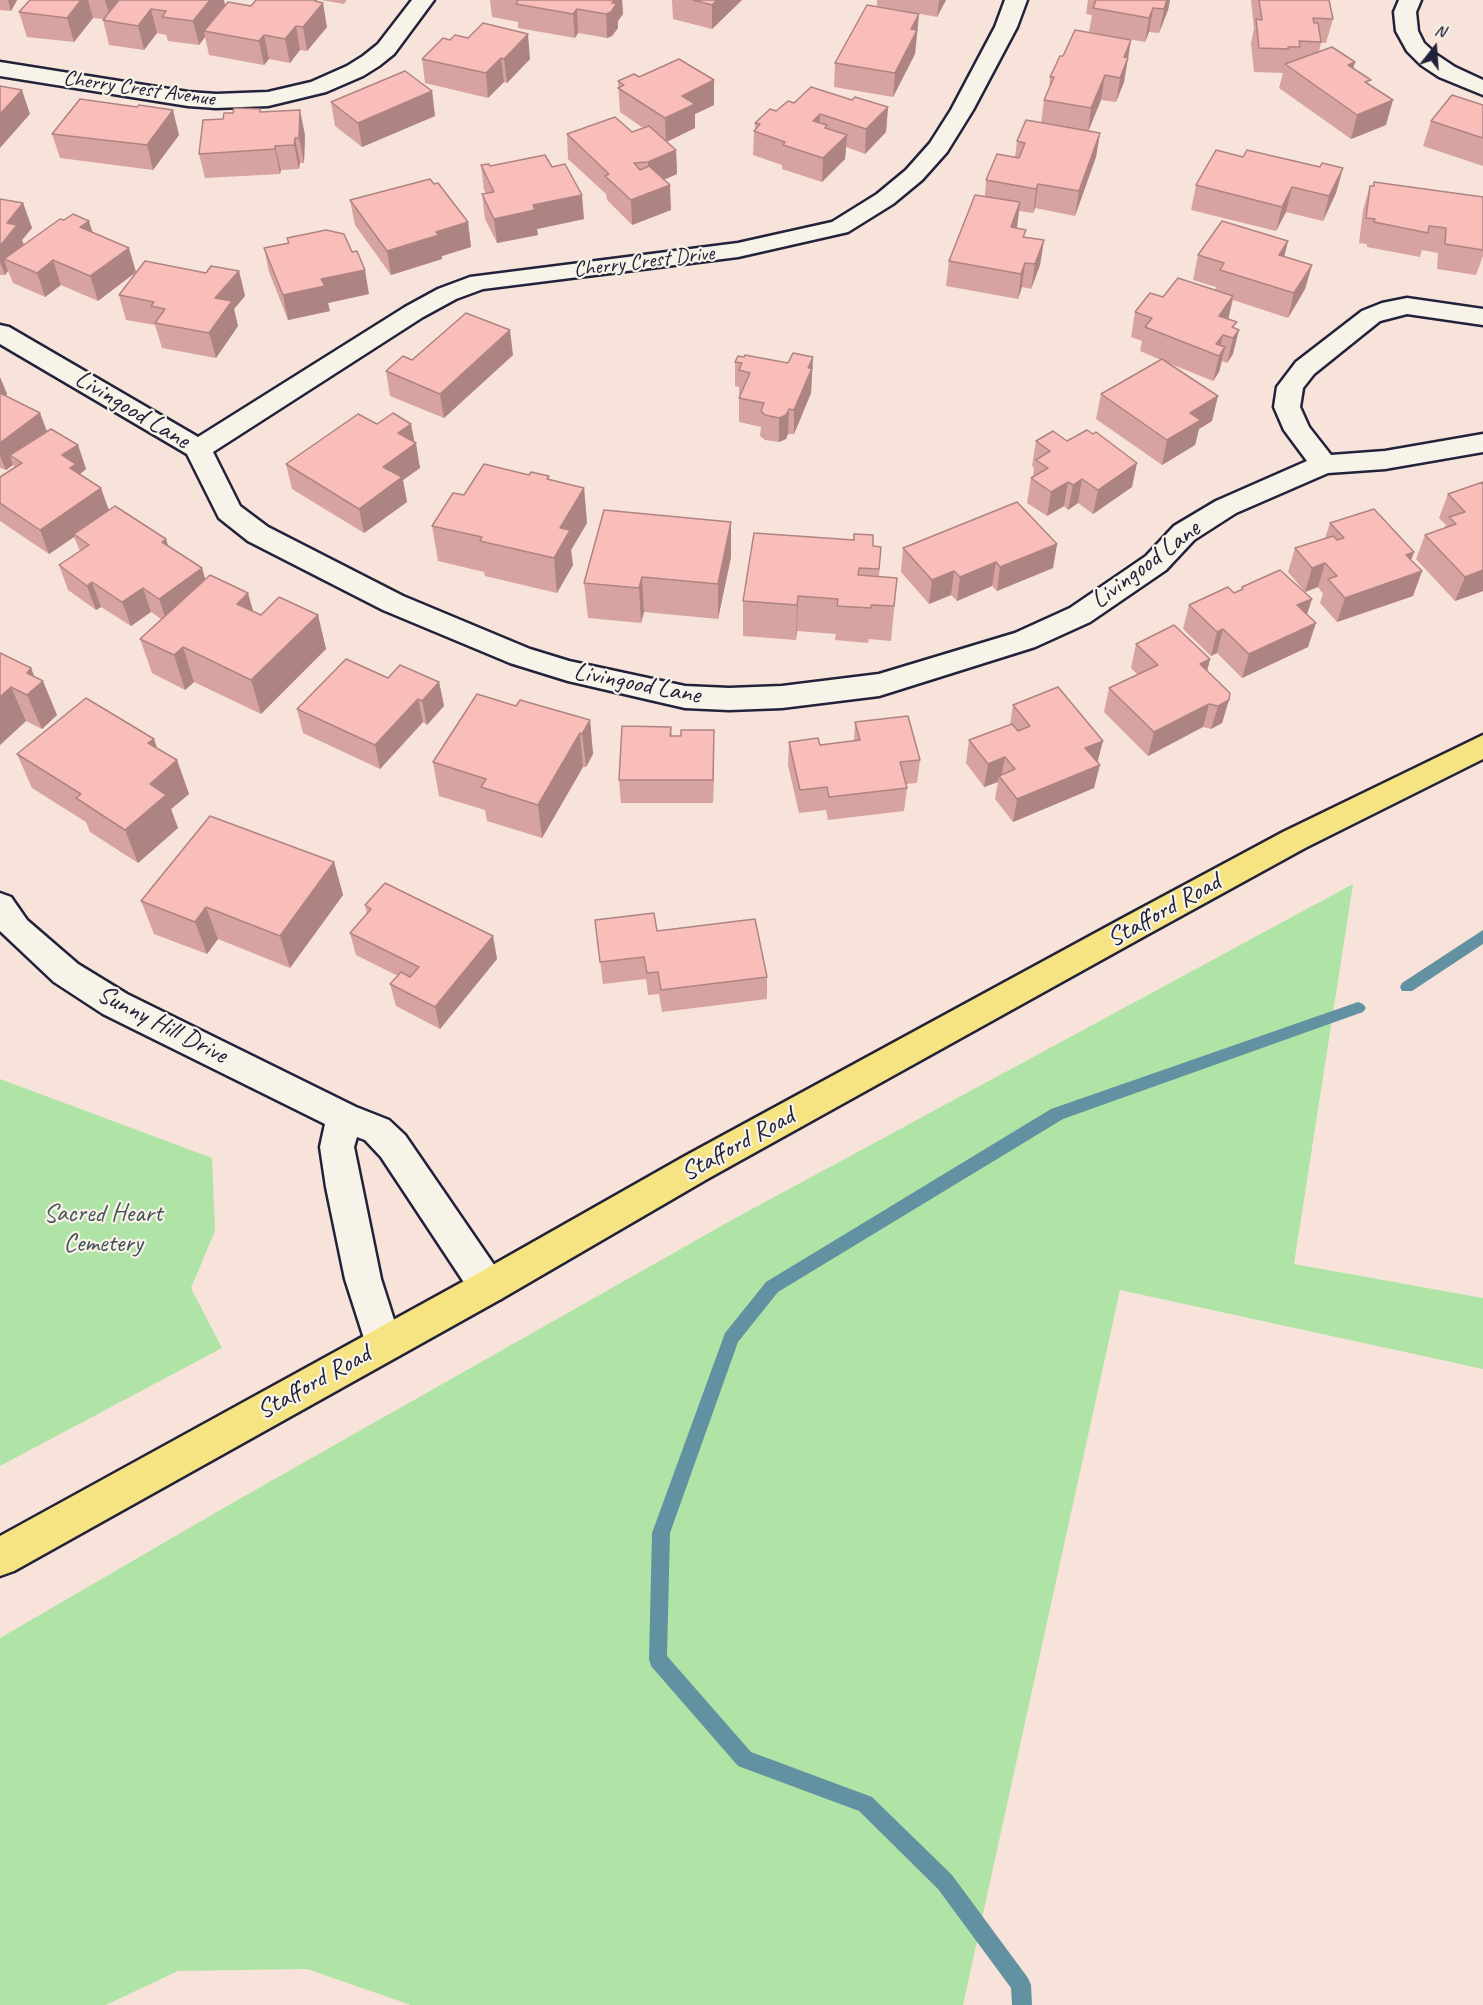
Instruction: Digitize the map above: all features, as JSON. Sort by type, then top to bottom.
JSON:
[{"type":"main road","name":"Stafford Road","points":[[0,1557],[488,1287],[697,1167],[1132,928],[1294,840],[1483,746]]},
{"type":"street","name":"Cherry Crest Avenue","points":[[0,69],[188,99],[216,101],[268,99],[318,87],[356,71],[386,49],[423,0]]},
{"type":"street","name":"Cherry Crest Drive","points":[[198,449],[414,312],[447,294],[479,282],[738,250],[840,226],[885,199],[914,175],[939,147],[1006,27],[1016,0]]},
{"type":"street","points":[[1410,0],[1405,12],[1407,31],[1415,46],[1428,60],[1447,72],[1483,88]]},
{"type":"street","points":[[1324,464],[1297,430],[1287,407],[1290,387],[1305,368],[1371,316],[1391,308],[1428,308],[1483,317]]},
{"type":"street","name":"Livingood Lane","points":[[0,333],[198,449],[229,512],[258,534],[393,603],[520,656],[568,671],[685,696],[729,699],[782,697],[879,685],[1025,640],[1080,615],[1156,562],[1184,533],[1226,507],[1324,464],[1385,460],[1483,443]]},
{"type":"street","name":"Sunny Hill Drive","points":[[0,906],[16,929],[66,973],[96,992],[344,1117],[377,1130],[393,1146],[488,1287]]},
{"type":"street","points":[[344,1117],[337,1148],[363,1279],[383,1345]]},
{"type":"green space","points":[[1353,884],[1294,1264],[1483,1298],[1483,1369],[1120,1290],[963,2005],[411,2005],[307,1969],[178,1971],[106,2005],[0,2005],[0,1638],[234,1502],[730,1221]]},
{"type":"green space","name":"Sacred Heart Cemetery","points":[[0,1079],[212,1158],[215,1231],[191,1288],[222,1348],[0,1466]]},
{"type":"building","points":[[30,0],[81,0],[67,18],[19,12]]},
{"type":"building","points":[[119,0],[210,0],[193,21],[162,17],[166,11],[151,9],[138,26],[103,20]]},
{"type":"building","points":[[256,0],[316,0],[323,3],[303,27],[296,26],[285,39],[264,35],[259,41],[204,31],[228,2],[251,6]]},
{"type":"building","points":[[518,0],[614,0],[612,3],[617,3],[611,12],[606,14],[577,9],[573,14],[516,4]]},
{"type":"building","points":[[693,0],[717,0],[712,5]]},
{"type":"building","points":[[1096,0],[1167,0],[1164,9],[1153,8],[1149,18],[1093,8]]},
{"type":"building","points":[[1259,0],[1329,0],[1333,19],[1313,18],[1314,23],[1318,23],[1321,42],[1299,41],[1300,47],[1288,47],[1289,49],[1259,48],[1256,19],[1262,20]]},
{"type":"building","points":[[867,5],[919,14],[911,29],[917,30],[895,73],[835,63]]},
{"type":"building","points":[[483,23],[528,34],[504,59],[501,58],[486,73],[422,59],[443,38],[450,40],[455,35],[468,38]]},
{"type":"building","points":[[1075,30],[1131,40],[1124,57],[1128,58],[1120,78],[1105,75],[1091,108],[1044,100],[1054,77],[1050,77]]},
{"type":"building","points":[[1332,47],[1355,62],[1348,65],[1371,80],[1365,82],[1393,100],[1357,115],[1285,64]]},
{"type":"building","points":[[679,59],[714,80],[682,96],[695,104],[665,118],[618,88],[624,85],[618,81],[634,74],[639,77]]},
{"type":"building","points":[[405,71],[432,91],[358,123],[331,102]]},
{"type":"building","points":[[0,86],[22,90],[0,114]]},
{"type":"building","points":[[811,87],[852,100],[855,97],[888,107],[866,129],[820,114],[813,121],[827,125],[825,128],[847,135],[823,158],[783,145],[785,142],[754,131],[760,124],[755,123],[770,109],[776,111],[788,101],[794,103]]},
{"type":"building","points":[[1452,95],[1483,105],[1483,138],[1431,121]]},
{"type":"building","points":[[80,99],[173,110],[147,145],[52,134]]},
{"type":"building","points":[[234,108],[260,109],[260,112],[300,110],[299,138],[295,138],[294,145],[275,146],[275,149],[199,154],[203,120],[223,119],[224,113],[233,113]]},
{"type":"building","points":[[615,117],[632,132],[649,126],[676,150],[648,162],[634,163],[640,170],[649,166],[670,185],[631,200],[605,176],[609,174],[567,134]]},
{"type":"building","points":[[1026,120],[1100,133],[1079,191],[1038,184],[1036,189],[986,180],[997,154],[1019,158],[1025,143],[1017,141]]},
{"type":"building","points":[[1216,150],[1243,157],[1247,150],[1320,167],[1322,163],[1343,168],[1329,196],[1292,187],[1282,207],[1196,185]]},
{"type":"building","points":[[545,155],[552,167],[565,164],[582,195],[533,205],[535,210],[494,219],[482,194],[494,192],[481,165],[489,164],[490,166]]},
{"type":"building","points":[[430,179],[434,184],[438,183],[468,222],[436,232],[439,235],[387,251],[350,200]]},
{"type":"building","points":[[1374,182],[1483,197],[1483,250],[1445,244],[1446,228],[1429,226],[1428,233],[1374,222],[1375,219],[1366,218],[1370,186],[1374,186]]},
{"type":"building","points":[[975,195],[1020,202],[1011,227],[1026,230],[1023,237],[1044,240],[1035,264],[1025,263],[1021,274],[949,261]]},
{"type":"building","points":[[0,199],[23,203],[7,223],[17,225],[0,246]]},
{"type":"building","points":[[73,214],[89,221],[80,227],[129,248],[90,276],[53,260],[37,273],[4,259],[60,219],[64,220]]},
{"type":"building","points":[[1222,221],[1288,241],[1279,255],[1312,265],[1294,293],[1220,270],[1224,263],[1198,255]]},
{"type":"building","points":[[326,230],[344,234],[352,252],[357,251],[365,270],[321,279],[325,286],[283,295],[264,248],[289,243],[287,238]]},
{"type":"building","points":[[145,261],[206,273],[211,266],[239,271],[215,298],[232,301],[209,333],[155,323],[165,309],[151,306],[154,302],[119,295]]},
{"type":"building","points":[[1178,278],[1233,296],[1219,316],[1237,322],[1232,327],[1239,330],[1233,338],[1223,335],[1216,344],[1225,347],[1219,356],[1145,327],[1152,318],[1135,312],[1150,293],[1163,297]]},
{"type":"building","points":[[466,313],[510,330],[440,394],[386,371],[403,356],[412,360]]},
{"type":"building","points":[[793,353],[813,357],[808,368],[812,368],[794,410],[789,409],[786,415],[779,418],[765,415],[761,411],[764,403],[739,398],[750,373],[739,370],[742,363],[735,362],[738,356],[744,357],[745,355],[788,363]]},
{"type":"building","points":[[1162,359],[1218,396],[1190,413],[1201,420],[1167,440],[1101,394]]},
{"type":"building","points":[[0,393],[40,413],[0,443]]},
{"type":"building","points":[[393,413],[411,424],[398,433],[416,443],[383,467],[402,477],[359,509],[286,464],[358,414],[377,424]]},
{"type":"building","points":[[51,429],[78,445],[62,455],[76,464],[70,468],[101,488],[40,530],[0,503],[0,477],[22,463],[10,455]]},
{"type":"building","points":[[1087,430],[1093,434],[1096,432],[1137,463],[1098,490],[1082,479],[1073,485],[1068,482],[1051,492],[1031,478],[1048,468],[1036,460],[1050,451],[1036,441],[1053,431],[1067,441]]},
{"type":"building","points":[[484,464],[529,475],[531,472],[549,476],[547,479],[584,488],[560,528],[570,530],[554,558],[480,541],[482,537],[432,526],[453,493],[464,495]]},
{"type":"building","points":[[1483,482],[1483,570],[1465,577],[1425,535],[1456,524],[1449,517],[1465,512],[1448,494]]},
{"type":"building","points":[[1017,502],[1057,544],[1000,567],[996,562],[960,577],[954,571],[932,580],[903,548]]},
{"type":"building","points":[[115,506],[166,539],[162,542],[202,568],[159,599],[143,588],[122,602],[92,582],[87,586],[59,565],[89,545],[74,534]]},
{"type":"building","points":[[1374,509],[1414,552],[1406,555],[1422,571],[1345,598],[1328,579],[1337,576],[1325,563],[1312,568],[1295,548],[1333,536],[1337,540],[1344,538],[1330,523]]},
{"type":"building","points":[[604,510],[731,522],[718,584],[642,577],[639,588],[584,583]]},
{"type":"building","points":[[754,533],[854,540],[854,534],[873,535],[873,546],[881,547],[879,569],[859,568],[858,575],[897,578],[894,606],[871,605],[871,608],[837,606],[838,599],[798,596],[797,605],[743,601]]},
{"type":"building","points":[[1280,570],[1312,599],[1297,605],[1316,623],[1249,654],[1223,629],[1217,632],[1189,605],[1228,587],[1234,593]]},
{"type":"building","points":[[210,575],[248,593],[237,604],[261,615],[279,597],[318,615],[251,680],[183,647],[174,655],[140,639]]},
{"type":"building","points":[[1174,625],[1210,659],[1200,664],[1230,693],[1229,700],[1218,706],[1209,704],[1154,732],[1109,688],[1158,665],[1136,644]]},
{"type":"building","points":[[0,653],[31,668],[27,673],[43,681],[27,695],[11,687],[0,697]]},
{"type":"building","points":[[346,659],[388,678],[400,665],[439,682],[422,701],[418,699],[375,745],[297,709]]},
{"type":"building","points":[[1058,687],[1103,741],[1085,748],[1100,765],[1017,799],[999,776],[1015,769],[1005,757],[988,764],[969,740],[1012,724],[1018,731],[1030,726],[1013,705]]},
{"type":"building","points":[[477,694],[516,706],[520,700],[590,720],[538,805],[481,787],[486,779],[433,762]]},
{"type":"building","points":[[86,698],[154,739],[148,743],[177,760],[150,784],[166,795],[125,830],[76,798],[81,794],[17,754]]},
{"type":"building","points":[[908,716],[920,760],[900,762],[907,788],[829,797],[827,787],[800,790],[789,742],[818,738],[820,745],[860,740],[855,722]]},
{"type":"building","points":[[622,726],[671,727],[670,736],[681,736],[681,730],[714,730],[713,780],[619,780]]},
{"type":"building","points":[[210,816],[334,862],[280,936],[206,907],[195,922],[141,901]]},
{"type":"building","points":[[385,883],[493,936],[435,1007],[390,984],[401,972],[410,977],[419,967],[350,933],[371,909],[365,905]]},
{"type":"building","points":[[654,913],[657,931],[755,919],[767,977],[661,990],[658,972],[647,973],[644,957],[600,962],[595,920]]},
{"type":"waterway","points":[[1407,987],[1483,936]]},
{"type":"waterway","points":[[1022,2005],[1021,1985],[945,1882],[865,1804],[745,1759],[658,1659],[661,1533],[731,1338],[772,1287],[1057,1114],[1358,1008]]}]
